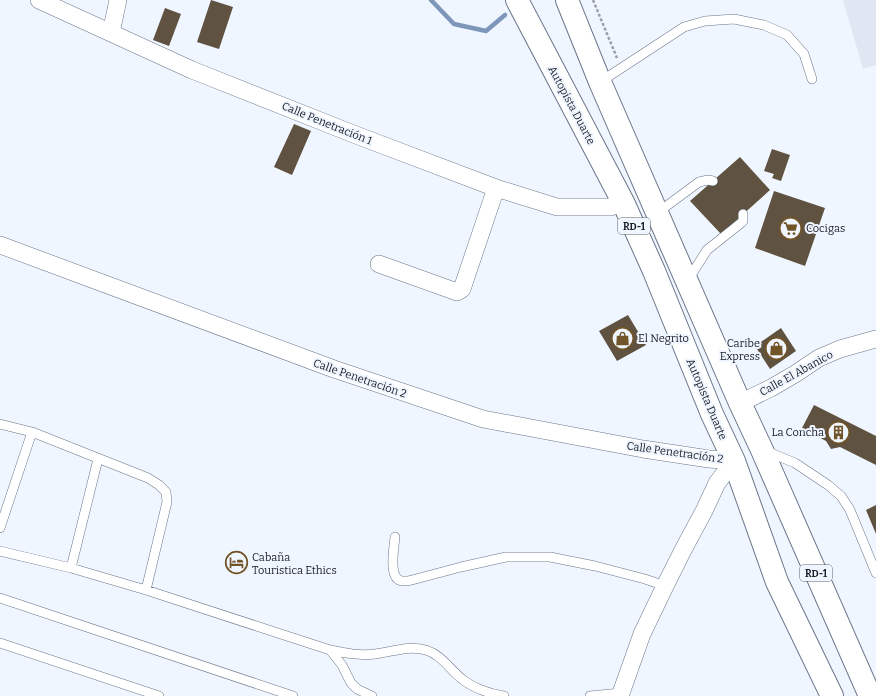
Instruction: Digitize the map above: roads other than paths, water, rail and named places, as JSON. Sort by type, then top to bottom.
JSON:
[{"type":"highway","name":"Autopista Duarte","points":[[517,0],[623,202],[657,278],[712,414],[734,460],[777,582],[830,696]]},
{"type":"highway","name":"RD-1","points":[[567,0],[600,82],[740,403],[872,696]]},
{"type":"street","name":"Calle Penetración 1","points":[[39,0],[192,70],[356,135],[496,188],[557,207],[610,207],[623,202]]},
{"type":"street","points":[[111,33],[118,0]]},
{"type":"street","points":[[379,264],[457,292],[460,291],[462,289],[496,188]]},
{"type":"street","name":"Calle Penetración 2","points":[[0,245],[334,369],[483,419],[643,449],[709,459],[734,460]]},
{"type":"street","name":"Calle El Abanico","points":[[740,403],[771,388],[819,358],[840,349],[876,339]]},
{"type":"street","points":[[620,694],[642,634],[664,586],[704,511],[717,483],[734,460]]},
{"type":"lane","points":[[600,82],[684,27],[705,21],[734,19],[764,25],[786,34],[804,54],[812,79]]},
{"type":"lane","points":[[657,213],[700,182],[708,180],[713,181]]},
{"type":"lane","points":[[687,281],[707,250],[741,223],[743,220],[743,214]]},
{"type":"lane","points":[[0,424],[32,432],[148,478],[159,485],[166,492],[167,502],[146,590]]},
{"type":"lane","points":[[0,528],[32,432]]},
{"type":"lane","points":[[762,450],[795,464],[828,484],[841,496],[850,510],[876,573]]},
{"type":"lane","points":[[71,568],[98,459]]},
{"type":"lane","points":[[395,537],[394,575],[398,579],[404,581],[506,558],[550,557],[596,566],[645,579],[664,586]]},
{"type":"lane","points":[[0,551],[71,568],[146,590],[330,650],[358,655],[376,654],[400,649],[416,648],[428,650],[437,655],[462,679],[473,686],[504,696]]},
{"type":"lane","points":[[0,598],[293,696]]},
{"type":"lane","points":[[0,643],[159,696]]},
{"type":"lane","points":[[330,650],[342,665],[351,683],[357,690],[372,696]]},
{"type":"lane","points":[[872,696],[876,686]]},
{"type":"lane","points":[[590,696],[620,694]]},
{"type":"waterway","points":[[431,0],[454,24],[486,31],[505,15]]},
{"type":"place","name":"Cocigas","points":[[790,228]]},
{"type":"place","name":"El Negrito","points":[[623,338]]},
{"type":"place","name":"Caribe Express","points":[[776,349]]},
{"type":"place","name":"La Concha","points":[[839,432]]},
{"type":"place","name":"Cabaña Touristica Ethics","points":[[237,563]]}]
